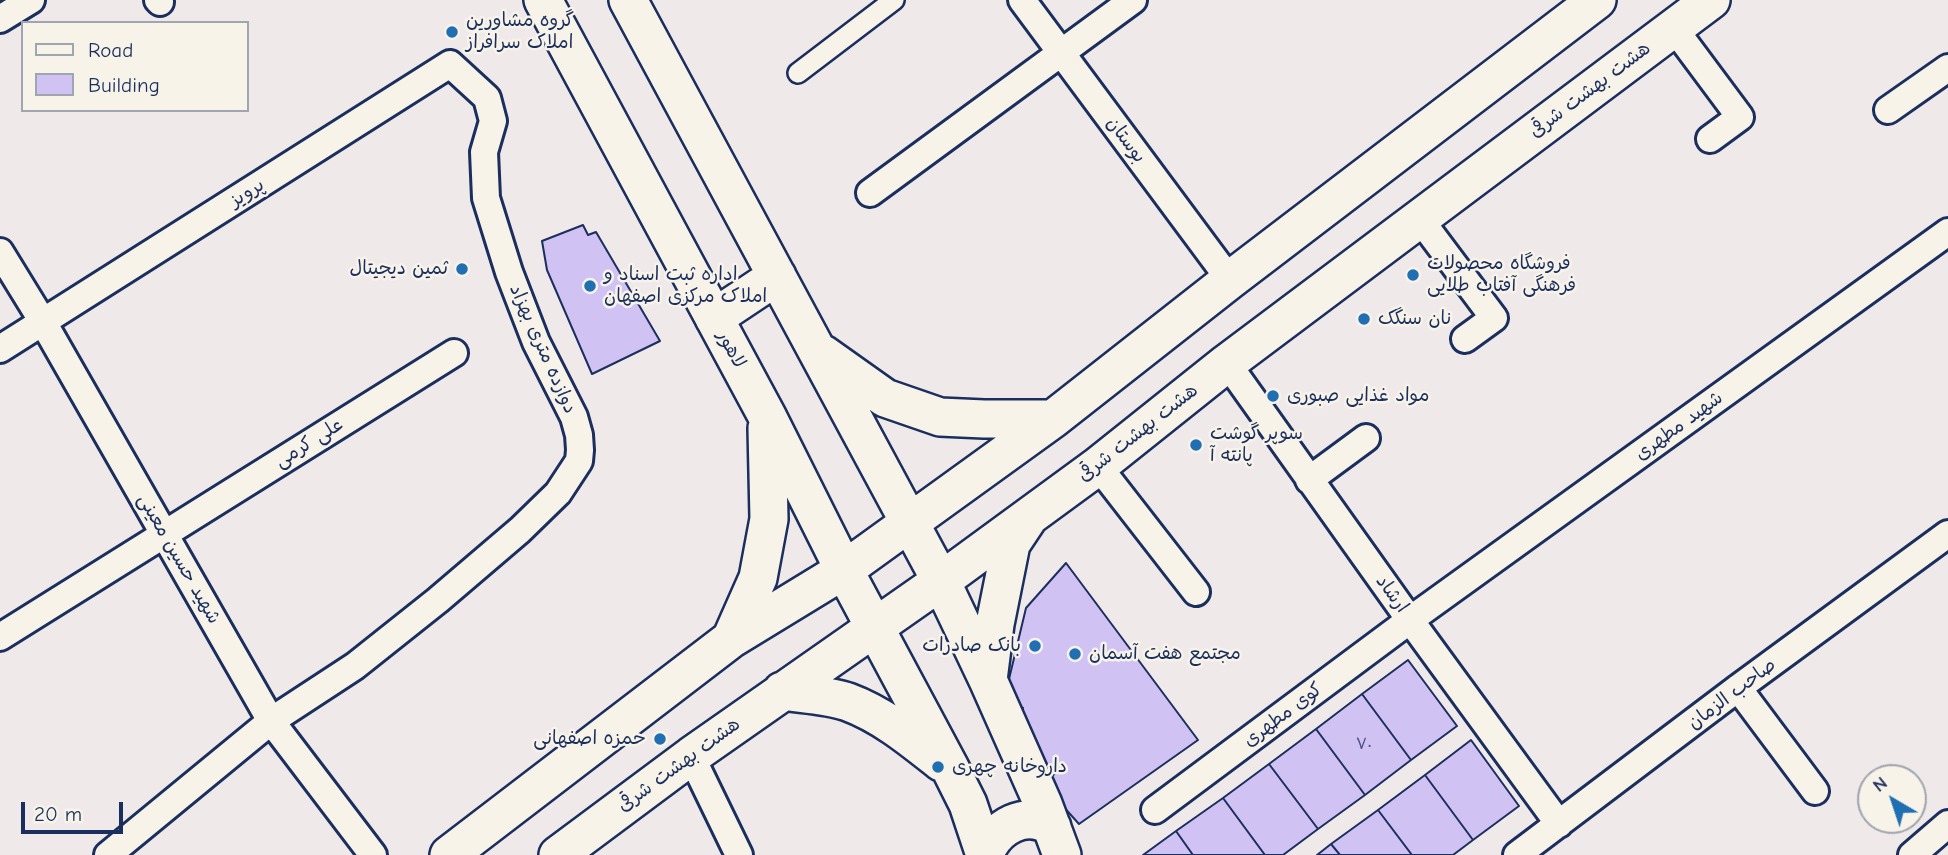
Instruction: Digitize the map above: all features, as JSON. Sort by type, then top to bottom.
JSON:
[{"type":"main road","name":"لاهور","points":[[543,0],[767,416],[844,570],[950,768],[968,804],[985,854]]},
{"type":"main road","points":[[628,0],[940,581],[988,680],[1057,841]]},
{"type":"main road","points":[[449,855],[731,639],[844,570],[1054,419],[1230,280],[1597,0]]},
{"type":"main road","name":"هشت بهشت شرقی","points":[[558,855],[691,756],[1098,466],[1227,363],[1711,0]]},
{"type":"main road","points":[[714,318],[777,276]]},
{"type":"main road","points":[[817,350],[885,398],[940,417],[1054,419]]},
{"type":"main road","points":[[731,639],[758,578],[769,519],[767,416]]},
{"type":"main road","points":[[988,680],[995,624],[1011,544],[1029,517]]},
{"type":"main road","points":[[782,691],[846,701],[905,733],[950,768]]},
{"type":"main road","points":[[985,854],[993,839],[1016,821],[1035,819],[1044,822],[1057,841]]},
{"type":"street","points":[[0,19],[31,0]]},
{"type":"street","points":[[798,73],[894,0]]},
{"type":"street","name":"بوستان","points":[[1023,0],[1230,280]]},
{"type":"street","points":[[870,193],[1133,0]]},
{"type":"street","points":[[1673,27],[1740,117],[1710,139]]},
{"type":"street","name":"پرویز","points":[[0,349],[450,64]]},
{"type":"street","name":"دوازده متری بهزاد","points":[[108,855],[271,721],[355,666],[448,591],[520,530],[558,493],[579,461],[579,435],[574,417],[536,342],[509,272],[486,198],[484,152],[494,121],[487,98],[450,64]]},
{"type":"street","points":[[1888,110],[1948,68]]},
{"type":"street","points":[[1419,218],[1494,318],[1465,339]]},
{"type":"street","name":"شهید مطهری","points":[[1410,620],[1948,232]]},
{"type":"street","name":"شهید حسین معینی","points":[[0,252],[165,533],[271,721],[373,855]]},
{"type":"street","name":"علی کرمی","points":[[0,637],[454,353]]},
{"type":"street","name":"ارشاد","points":[[1227,363],[1559,824]]},
{"type":"street","points":[[1309,480],[1367,438]]},
{"type":"street","points":[[1098,466],[1196,592]]},
{"type":"street","name":"صاحب الزمان","points":[[1530,851],[1559,824],[1738,688],[1948,534]]},
{"type":"street","name":"کوی مطهری","points":[[1155,810],[1410,620]]},
{"type":"street","points":[[1738,688],[1815,791]]},
{"type":"street","points":[[691,756],[739,855]]},
{"type":"street","points":[[1912,855],[1948,824]]},
{"type":"building","name":"اداره ثبت اسناد و املاک مرکزی اصفهان","points":[[583,225],[588,235],[596,232],[660,341],[592,374],[547,270],[542,241]]},
{"type":"building","name":"مجتمع هفت آسمان","points":[[1066,563],[1198,740],[1079,824],[1043,784],[1059,770],[1032,761],[1023,742],[1023,708],[1004,700],[1026,608]]},
{"type":"building","points":[[1408,660],[1457,726],[1411,760],[1362,694]]},
{"type":"building","points":[[1362,694],[1411,760],[1365,795],[1316,729]]},
{"type":"building","points":[[1316,729],[1365,795],[1318,829],[1269,764]]},
{"type":"building","points":[[1471,740],[1519,806],[1473,840],[1425,775]]},
{"type":"building","points":[[1269,764],[1318,829],[1283,855],[1265,855],[1223,798]]},
{"type":"building","points":[[1425,775],[1473,840],[1453,855],[1412,855],[1378,810]]},
{"type":"building","points":[[1223,798],[1265,855],[1193,855],[1176,831]]},
{"type":"building","points":[[1378,810],[1412,855],[1340,855],[1331,844]]},
{"type":"building","points":[[1176,831],[1193,855],[1143,855]]},
{"type":"building","points":[[1331,844],[1340,855],[1317,855]]},
{"type":"place","name":"گروه مشاورین املاک سرافراز","points":[[452,32]]},
{"type":"place","name":"ثمین دیجیتال","points":[[462,269]]},
{"type":"place","name":"فروشگاه محصولات فرهنگی آفتاب طلایی","points":[[1413,275]]},
{"type":"place","name":"اداره ثبت اسناد و املاک مرکزی اصفهان","points":[[590,286]]},
{"type":"place","name":"نان سنگک","points":[[1364,319]]},
{"type":"place","name":"مواد غذایی صبوری","points":[[1273,396]]},
{"type":"place","name":"سوپر گوشت پانته آ","points":[[1196,445]]},
{"type":"place","name":"بانک صادرات","points":[[1035,646]]},
{"type":"place","name":"مجتمع هفت آسمان","points":[[1075,654]]},
{"type":"place","name":"حمزه اصفهانی","points":[[660,739]]},
{"type":"place","name":"داروخانه چهری","points":[[938,767]]}]
